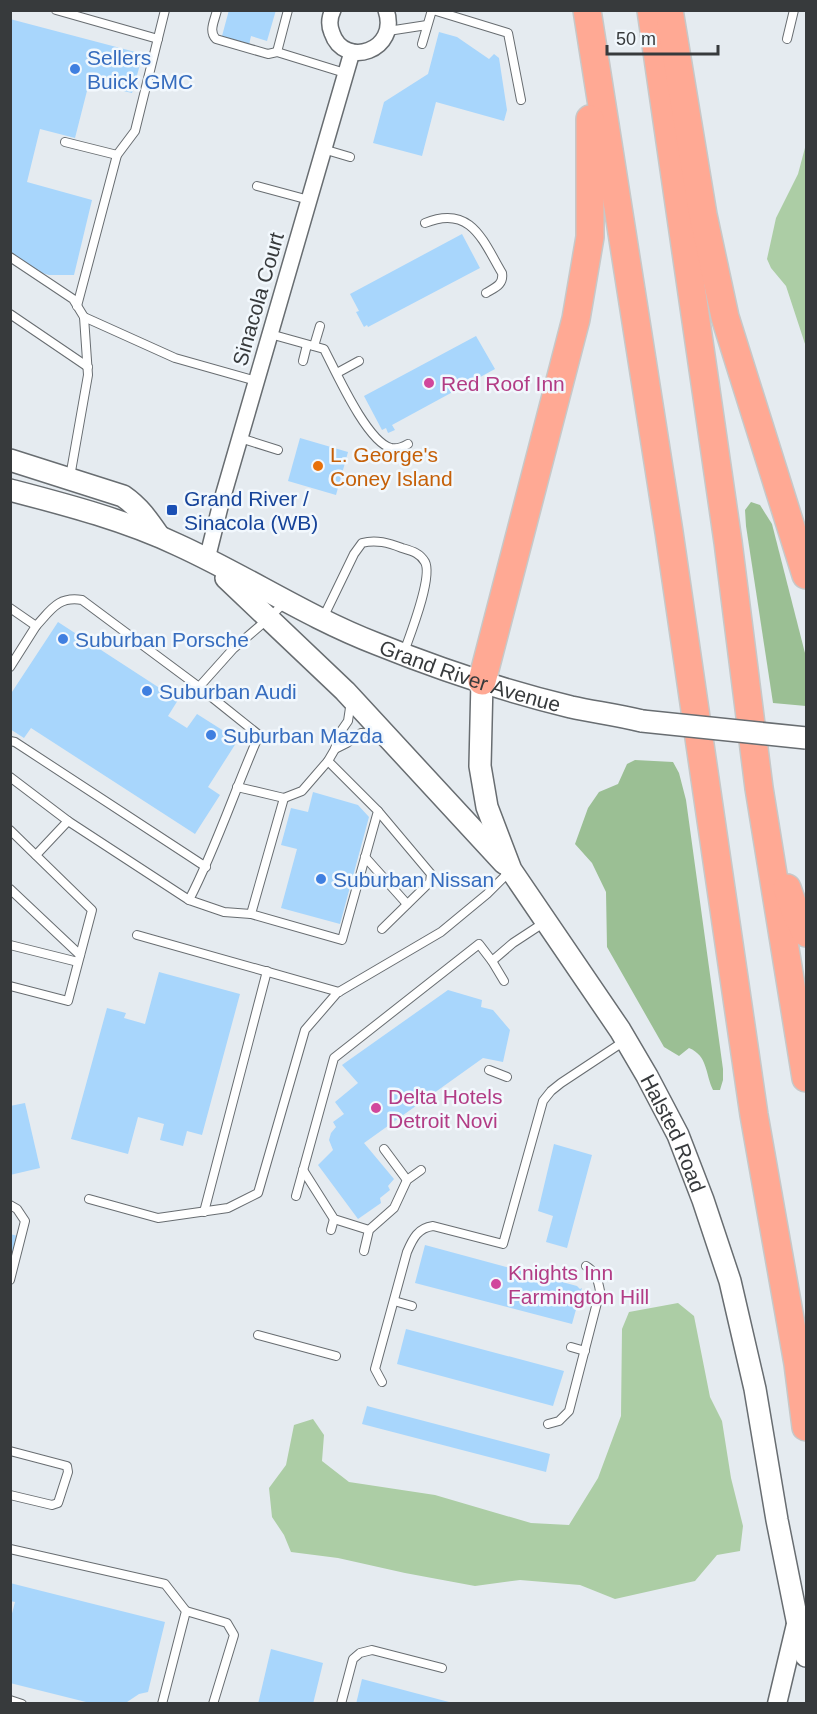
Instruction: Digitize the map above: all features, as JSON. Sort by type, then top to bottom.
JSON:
[{"type":"highway","points":[[482,681],[576,320],[590,237],[589,101],[578,10]]},
{"type":"highway","points":[[587,10],[669,532],[754,1115],[807,1426]]},
{"type":"highway","points":[[651,10],[728,542],[759,788],[807,1078]]},
{"type":"highway","points":[[669,10],[704,215],[725,317],[807,574]]},
{"type":"highway","points":[[759,788],[787,888],[797,916],[807,933]]},
{"type":"main road","name":"Grand River Avenue","points":[[10,460],[123,496],[144,514],[159,536]]},
{"type":"main road","name":"Grand River Avenue","points":[[10,490],[112,519],[159,536],[322,620],[376,644],[482,681],[571,707],[642,721],[806,738]]},
{"type":"main road","points":[[207,559],[351,698],[511,870]]},
{"type":"main road","name":"Halsted Road","points":[[482,681],[480,766],[488,807],[511,870],[626,1040],[678,1135],[730,1281],[755,1389],[797,1620],[807,1656]]},
{"type":"street","points":[[333,10],[330,27],[333,38],[341,47],[352,52],[363,53],[383,42],[388,31],[389,19],[386,10]]},
{"type":"street","name":"Sinacola Court","points":[[207,559],[256,381],[352,52]]},
{"type":"street","name":"Halsted Road","points":[[777,1704],[797,1620]]},
{"type":"lane","points":[[56,10],[158,39]]},
{"type":"lane","points":[[77,306],[117,154],[135,131],[165,10]]},
{"type":"lane","points":[[217,10],[212,30],[214,37],[268,54],[277,52],[345,73]]},
{"type":"lane","points":[[277,52],[288,10]]},
{"type":"lane","points":[[422,44],[432,10],[508,33],[521,100]]},
{"type":"lane","points":[[787,39],[794,10]]},
{"type":"lane","points":[[388,31],[428,25]]},
{"type":"lane","points":[[65,142],[117,154]]},
{"type":"lane","points":[[323,149],[350,157]]},
{"type":"lane","points":[[257,186],[309,200]]},
{"type":"lane","points":[[425,223],[437,218],[447,218],[460,220],[476,229],[502,273],[503,279],[499,286],[486,293]]},
{"type":"lane","points":[[10,257],[73,299],[84,317],[88,367],[69,479]]},
{"type":"lane","points":[[10,314],[88,367]]},
{"type":"lane","points":[[84,317],[175,358],[256,381]]},
{"type":"lane","points":[[303,361],[320,326]]},
{"type":"lane","points":[[270,334],[324,349],[366,427],[381,443],[392,448],[408,444]]},
{"type":"lane","points":[[337,373],[359,361]]},
{"type":"lane","points":[[240,438],[278,450]]},
{"type":"lane","points":[[322,620],[354,554],[362,543],[372,540],[418,553],[427,565],[427,578],[404,654]]},
{"type":"lane","points":[[10,667],[36,626],[60,601],[82,600],[260,735],[206,867],[189,900]]},
{"type":"lane","points":[[199,687],[233,649],[285,602]]},
{"type":"lane","points":[[10,608],[36,626]]},
{"type":"lane","points":[[237,787],[284,798],[302,791],[328,761],[335,749],[339,735],[348,721],[351,698]]},
{"type":"lane","points":[[335,749],[361,733],[384,734]]},
{"type":"lane","points":[[10,741],[15,742],[206,867]]},
{"type":"lane","points":[[328,761],[378,811],[431,874],[430,882],[382,929]]},
{"type":"lane","points":[[10,777],[68,821],[189,900],[224,912],[251,914],[342,940],[378,811]]},
{"type":"lane","points":[[251,914],[284,798]]},
{"type":"lane","points":[[36,855],[68,821]]},
{"type":"lane","points":[[10,830],[92,910],[68,1001],[10,986]]},
{"type":"lane","points":[[365,857],[407,904]]},
{"type":"lane","points":[[89,1199],[158,1218],[228,1208],[258,1193],[305,1030],[339,992],[441,932],[487,894],[511,870]]},
{"type":"lane","points":[[10,889],[79,959]]},
{"type":"lane","points":[[492,961],[513,943],[546,921]]},
{"type":"lane","points":[[137,935],[339,992]]},
{"type":"lane","points":[[12,944],[79,959]]},
{"type":"lane","points":[[296,1197],[334,1058],[479,944],[504,981]]},
{"type":"lane","points":[[204,1212],[267,971]]},
{"type":"lane","points":[[382,1382],[375,1369],[407,1252],[414,1236],[424,1227],[434,1226],[502,1244],[543,1101],[561,1083],[626,1040]]},
{"type":"lane","points":[[489,1070],[507,1077]]},
{"type":"lane","points":[[384,1149],[407,1180]]},
{"type":"lane","points":[[303,1170],[334,1220],[369,1230]]},
{"type":"lane","points":[[364,1251],[369,1230],[394,1208],[407,1180],[421,1170]]},
{"type":"lane","points":[[10,1205],[25,1221],[10,1280]]},
{"type":"lane","points":[[331,1230],[334,1220]]},
{"type":"lane","points":[[548,1424],[559,1421],[569,1411],[600,1291],[598,1279],[586,1266]]},
{"type":"lane","points":[[394,1301],[412,1306]]},
{"type":"lane","points":[[258,1335],[336,1356]]},
{"type":"lane","points":[[571,1347],[585,1351]]},
{"type":"lane","points":[[10,1452],[67,1466],[68,1472],[58,1503],[52,1505],[10,1495]]},
{"type":"lane","points":[[10,1549],[165,1584],[186,1611],[227,1623],[234,1635],[213,1704]]},
{"type":"lane","points":[[162,1704],[186,1611]]},
{"type":"lane","points":[[341,1704],[353,1659],[360,1653],[372,1650],[442,1668]]},
{"type":"lane","points":[[10,1700],[22,1704]]},
{"type":"green space","points":[[806,144],[806,347],[786,286],[771,268],[767,259],[776,218],[798,174]]},
{"type":"green space","points":[[751,502],[760,505],[772,524],[806,657],[806,706],[773,703],[746,526],[745,510]]},
{"type":"green space","points":[[635,760],[673,762],[679,773],[686,800],[723,1069],[720,1090],[713,1090],[703,1060],[695,1051],[689,1048],[679,1056],[664,1047],[607,947],[606,892],[592,863],[575,844],[588,808],[599,792],[618,784],[627,764]]},
{"type":"green space","points":[[678,1303],[694,1316],[710,1397],[722,1421],[731,1478],[743,1526],[740,1551],[717,1555],[695,1581],[615,1599],[580,1585],[520,1580],[475,1586],[338,1558],[291,1552],[284,1535],[272,1517],[269,1488],[286,1465],[294,1425],[313,1419],[324,1435],[322,1461],[349,1482],[435,1495],[531,1523],[569,1525],[598,1478],[621,1416],[622,1329],[629,1312]]},
{"type":"building","points":[[229,10],[276,10],[267,41],[251,36],[249,45],[222,36]]},
{"type":"building","points":[[10,19],[143,54],[132,93],[89,83],[75,138],[40,129],[27,182],[92,200],[74,275],[49,275],[31,270],[10,254]]},
{"type":"building","points":[[439,32],[457,37],[489,59],[494,54],[499,58],[507,110],[504,121],[436,102],[422,156],[373,143],[384,102],[428,74]]},
{"type":"building","points":[[462,234],[480,268],[368,327],[367,325],[364,327],[350,294]]},
{"type":"building","name":"Red Roof Inn","points":[[476,336],[495,369],[392,425],[395,430],[388,433],[386,428],[382,430],[364,396]]},
{"type":"building","name":"L. George's Coney Island","points":[[300,438],[348,452],[336,495],[288,481]]},
{"type":"building","points":[[58,622],[178,700],[168,716],[187,728],[197,714],[238,740],[208,787],[220,795],[195,834],[31,728],[24,738],[10,729],[10,695]]},
{"type":"building","name":"Suburban Nissan","points":[[313,792],[358,805],[369,817],[340,924],[281,908],[297,849],[281,845],[291,808],[308,812]]},
{"type":"building","points":[[159,972],[240,994],[202,1135],[187,1131],[183,1146],[160,1140],[164,1124],[138,1117],[128,1154],[71,1139],[107,1008],[126,1013],[124,1018],[145,1024]]},
{"type":"building","name":"Delta Hotels Detroit Novi","points":[[448,990],[482,1000],[481,1007],[493,1010],[510,1030],[503,1062],[483,1058],[364,1143],[394,1179],[388,1186],[390,1190],[380,1198],[381,1203],[358,1219],[318,1165],[333,1150],[329,1140],[336,1127],[333,1122],[344,1114],[335,1102],[358,1083],[342,1065]]},
{"type":"building","points":[[25,1103],[40,1168],[10,1175],[10,1106]]},
{"type":"building","points":[[554,1144],[592,1155],[567,1248],[546,1242],[553,1216],[538,1211]]},
{"type":"building","points":[[10,1234],[18,1236],[11,1260],[10,1260]]},
{"type":"building","name":"Knights Inn Farmington Hill","points":[[425,1245],[582,1288],[572,1324],[415,1283]]},
{"type":"building","points":[[406,1329],[564,1371],[553,1406],[397,1364]]},
{"type":"building","points":[[367,1406],[550,1454],[546,1472],[362,1424]]},
{"type":"building","points":[[10,1583],[165,1622],[148,1692],[139,1694],[124,1704],[94,1704],[10,1683],[10,1621],[15,1602],[10,1601]]},
{"type":"building","points":[[271,1649],[323,1663],[313,1704],[258,1704]]},
{"type":"building","points":[[362,1679],[449,1702],[449,1704],[356,1704]]},
{"type":"place","name":"Sellers Buick GMC","points":[[75,69]]},
{"type":"place","name":"Red Roof Inn","points":[[429,383]]},
{"type":"place","name":"L. George's Coney Island","points":[[318,466]]},
{"type":"place","name":"Grand River / Sinacola (WB)","points":[[172,510]]},
{"type":"place","name":"Suburban Porsche","points":[[63,639]]},
{"type":"place","name":"Suburban Audi","points":[[147,691]]},
{"type":"place","name":"Suburban Mazda","points":[[211,735]]},
{"type":"place","name":"Suburban Nissan","points":[[321,879]]},
{"type":"place","name":"Delta Hotels Detroit Novi","points":[[376,1108]]},
{"type":"place","name":"Knights Inn Farmington Hill","points":[[496,1284]]}]
